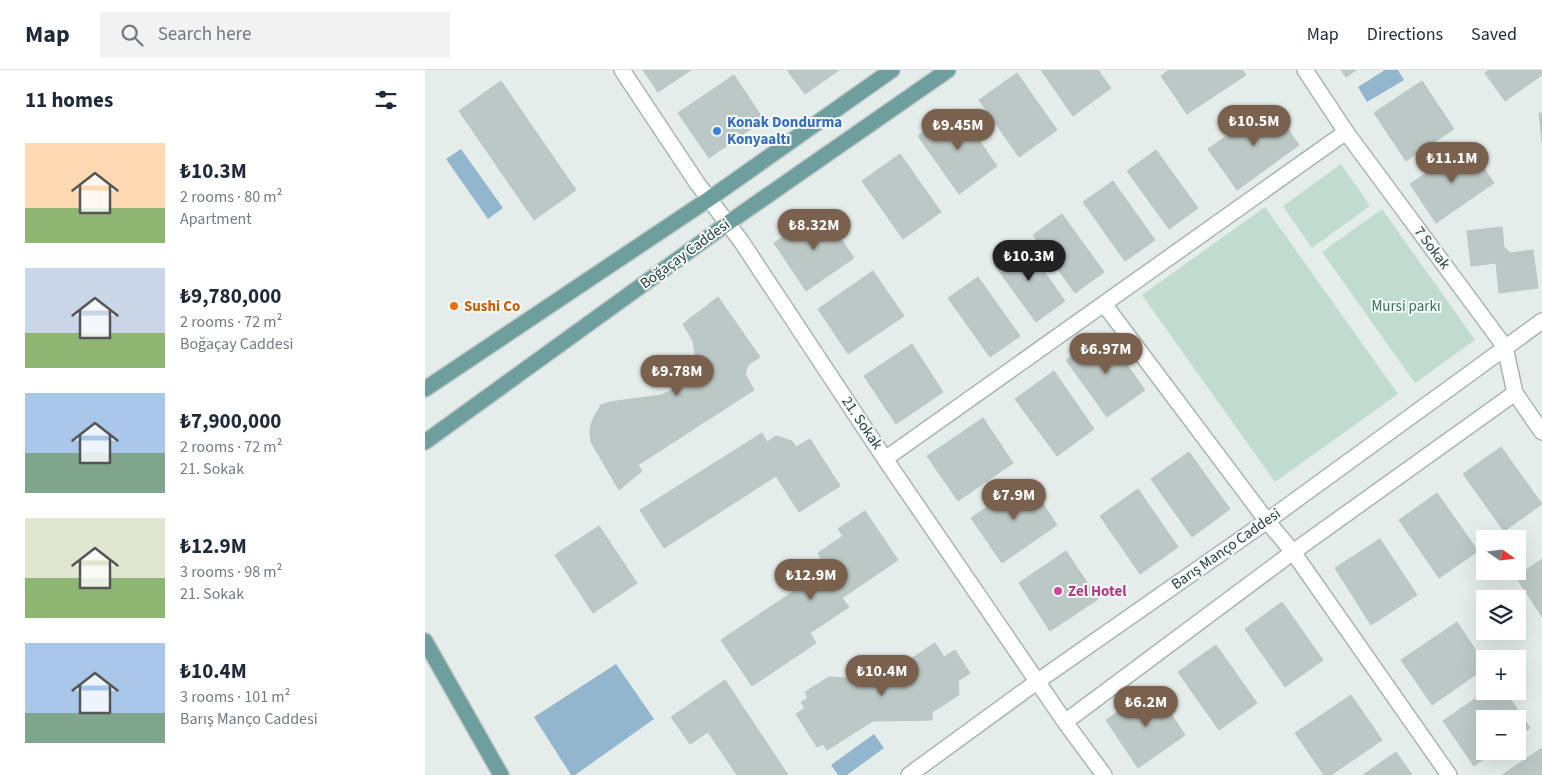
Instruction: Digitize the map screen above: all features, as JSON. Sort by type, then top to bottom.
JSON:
[{"type":"main road","name":"Boğaçay Caddesi","points":[[425,389],[709,199],[892,70]]},
{"type":"main road","name":"Boğaçay Caddesi","points":[[425,442],[728,223],[948,70]]},
{"type":"main road","points":[[425,641],[501,775]]},
{"type":"street","name":"21. Sokak","points":[[622,70],[709,199],[728,223],[885,459],[1065,722],[1104,775]]},
{"type":"street","name":"7 Sokak","points":[[1305,70],[1346,132],[1505,347],[1515,392],[1542,432]]},
{"type":"street","points":[[885,459],[1346,132]]},
{"type":"street","points":[[1104,304],[1267,522],[1293,552],[1449,775]]},
{"type":"street","name":"Barış Manço Caddesi","points":[[909,775],[1038,681],[1267,522],[1542,321]]},
{"type":"street","points":[[1065,722],[1293,552],[1515,392]]},
{"type":"green space","points":[[1341,164],[1370,206],[1312,248],[1283,206]]},
{"type":"green space","points":[[1265,207],[1398,394],[1275,482],[1142,295]]},
{"type":"green space","name":"Mursi parkı","points":[[1382,209],[1475,340],[1415,383],[1322,252]]},
{"type":"water","points":[[1385,70],[1398,70],[1404,80],[1367,102],[1358,87]]},
{"type":"water","points":[[461,149],[503,208],[488,219],[446,159]]},
{"type":"water","points":[[616,664],[654,719],[575,775],[571,775],[534,717]]},
{"type":"water","points":[[874,734],[884,748],[847,775],[838,775],[831,765]]},
{"type":"building","points":[[643,70],[691,70],[658,92]]},
{"type":"building","points":[[787,70],[839,70],[805,94]]},
{"type":"building","points":[[1041,70],[1098,70],[1111,88],[1073,116]]},
{"type":"building","points":[[1169,70],[1242,70],[1246,75],[1187,114],[1161,76]]},
{"type":"building","points":[[1341,70],[1356,70],[1346,77]]},
{"type":"building","points":[[1489,70],[1542,70],[1542,75],[1505,101],[1485,73]]},
{"type":"building","points":[[1017,73],[1057,130],[1019,157],[979,100]]},
{"type":"building","points":[[734,75],[764,120],[709,158],[678,113]]},
{"type":"building","points":[[501,81],[576,190],[534,220],[459,111]]},
{"type":"building","points":[[1422,81],[1454,129],[1406,161],[1374,113]]},
{"type":"building","points":[[1271,105],[1299,145],[1237,190],[1208,149]]},
{"type":"building","points":[[957,109],[997,166],[959,194],[918,136]]},
{"type":"building","points":[[1539,113],[1542,113],[1542,142]]},
{"type":"building","points":[[1468,145],[1494,183],[1436,223],[1410,184]]},
{"type":"building","points":[[1156,150],[1198,208],[1169,229],[1127,171]]},
{"type":"building","points":[[900,154],[941,212],[903,239],[862,181]]},
{"type":"building","points":[[1113,181],[1155,240],[1125,261],[1083,202]]},
{"type":"building","points":[[822,211],[854,258],[806,291],[774,243]]},
{"type":"building","points":[[1062,214],[1104,272],[1075,293],[1033,235]]},
{"type":"building","points":[[1502,227],[1504,247],[1510,253],[1533,250],[1538,288],[1499,293],[1496,263],[1471,266],[1467,231]]},
{"type":"building","points":[[1023,242],[1065,301],[1036,322],[993,263]]},
{"type":"building","points":[[873,271],[904,316],[848,354],[818,309]]},
{"type":"building","points":[[978,277],[1020,336],[990,357],[948,298]]},
{"type":"building","points":[[718,297],[760,357],[748,365],[745,374],[754,390],[638,465],[642,471],[619,490],[591,442],[590,432],[594,417],[601,405],[661,395],[674,389],[685,379],[691,369],[695,354],[693,341],[683,324]]},
{"type":"building","points":[[1104,333],[1145,390],[1107,417],[1066,360]]},
{"type":"building","points":[[912,344],[943,392],[896,424],[864,376]]},
{"type":"building","points":[[1054,371],[1094,429],[1057,456],[1015,399]]},
{"type":"building","points":[[983,418],[1013,463],[958,501],[927,456]]},
{"type":"building","points":[[762,433],[767,442],[776,436],[792,441],[796,447],[810,439],[840,486],[799,512],[776,476],[664,548],[640,510]]},
{"type":"building","points":[[1501,447],[1542,504],[1503,530],[1463,474]]},
{"type":"building","points":[[1189,452],[1230,509],[1192,537],[1151,479]]},
{"type":"building","points":[[1027,480],[1057,525],[1002,563],[971,518]]},
{"type":"building","points":[[1138,489],[1178,547],[1140,574],[1100,516]]},
{"type":"building","points":[[1437,493],[1476,548],[1476,552],[1439,578],[1399,520]]},
{"type":"building","points":[[865,511],[898,560],[842,598],[849,607],[810,633],[816,643],[752,686],[721,640],[806,583],[800,574],[822,560],[818,553],[843,536],[838,529]]},
{"type":"building","points":[[599,526],[637,583],[593,613],[555,555]]},
{"type":"building","points":[[1380,539],[1417,595],[1371,625],[1335,568]]},
{"type":"building","name":"Zel Hotel","points":[[1066,551],[1098,599],[1050,631],[1019,583]]},
{"type":"building","points":[[1542,559],[1542,617],[1518,580],[1526,580],[1526,570]]},
{"type":"building","points":[[1282,602],[1323,660],[1285,687],[1245,629]]},
{"type":"building","points":[[1457,622],[1476,650],[1476,674],[1432,705],[1401,660]]},
{"type":"building","points":[[935,643],[944,657],[955,650],[970,673],[958,681],[959,695],[932,712],[932,720],[873,721],[827,750],[823,744],[817,747],[796,714],[805,708],[801,702],[808,698],[805,692],[829,677],[879,680]]},
{"type":"building","points":[[1216,645],[1257,703],[1219,730],[1178,672]]},
{"type":"building","points":[[725,680],[788,775],[737,775],[708,732],[690,744],[671,717]]},
{"type":"building","points":[[1154,688],[1185,735],[1138,768],[1106,720]]},
{"type":"building","points":[[1351,695],[1382,740],[1331,775],[1324,775],[1295,733]]},
{"type":"building","points":[[1476,698],[1476,700],[1511,700],[1518,710],[1476,710],[1476,760],[1482,760],[1474,766],[1443,721]]},
{"type":"building","points":[[1526,722],[1530,728],[1526,730]]},
{"type":"building","points":[[1542,748],[1542,775],[1502,775],[1526,760]]},
{"type":"building","points":[[1396,752],[1412,775],[1363,775]]},
{"type":"place","name":"Konak Dondurma Konyaaltı","points":[[717,131]]},
{"type":"place","name":"Sushi Co","points":[[454,306]]},
{"type":"place","name":"Zel Hotel","points":[[1058,591]]}]
